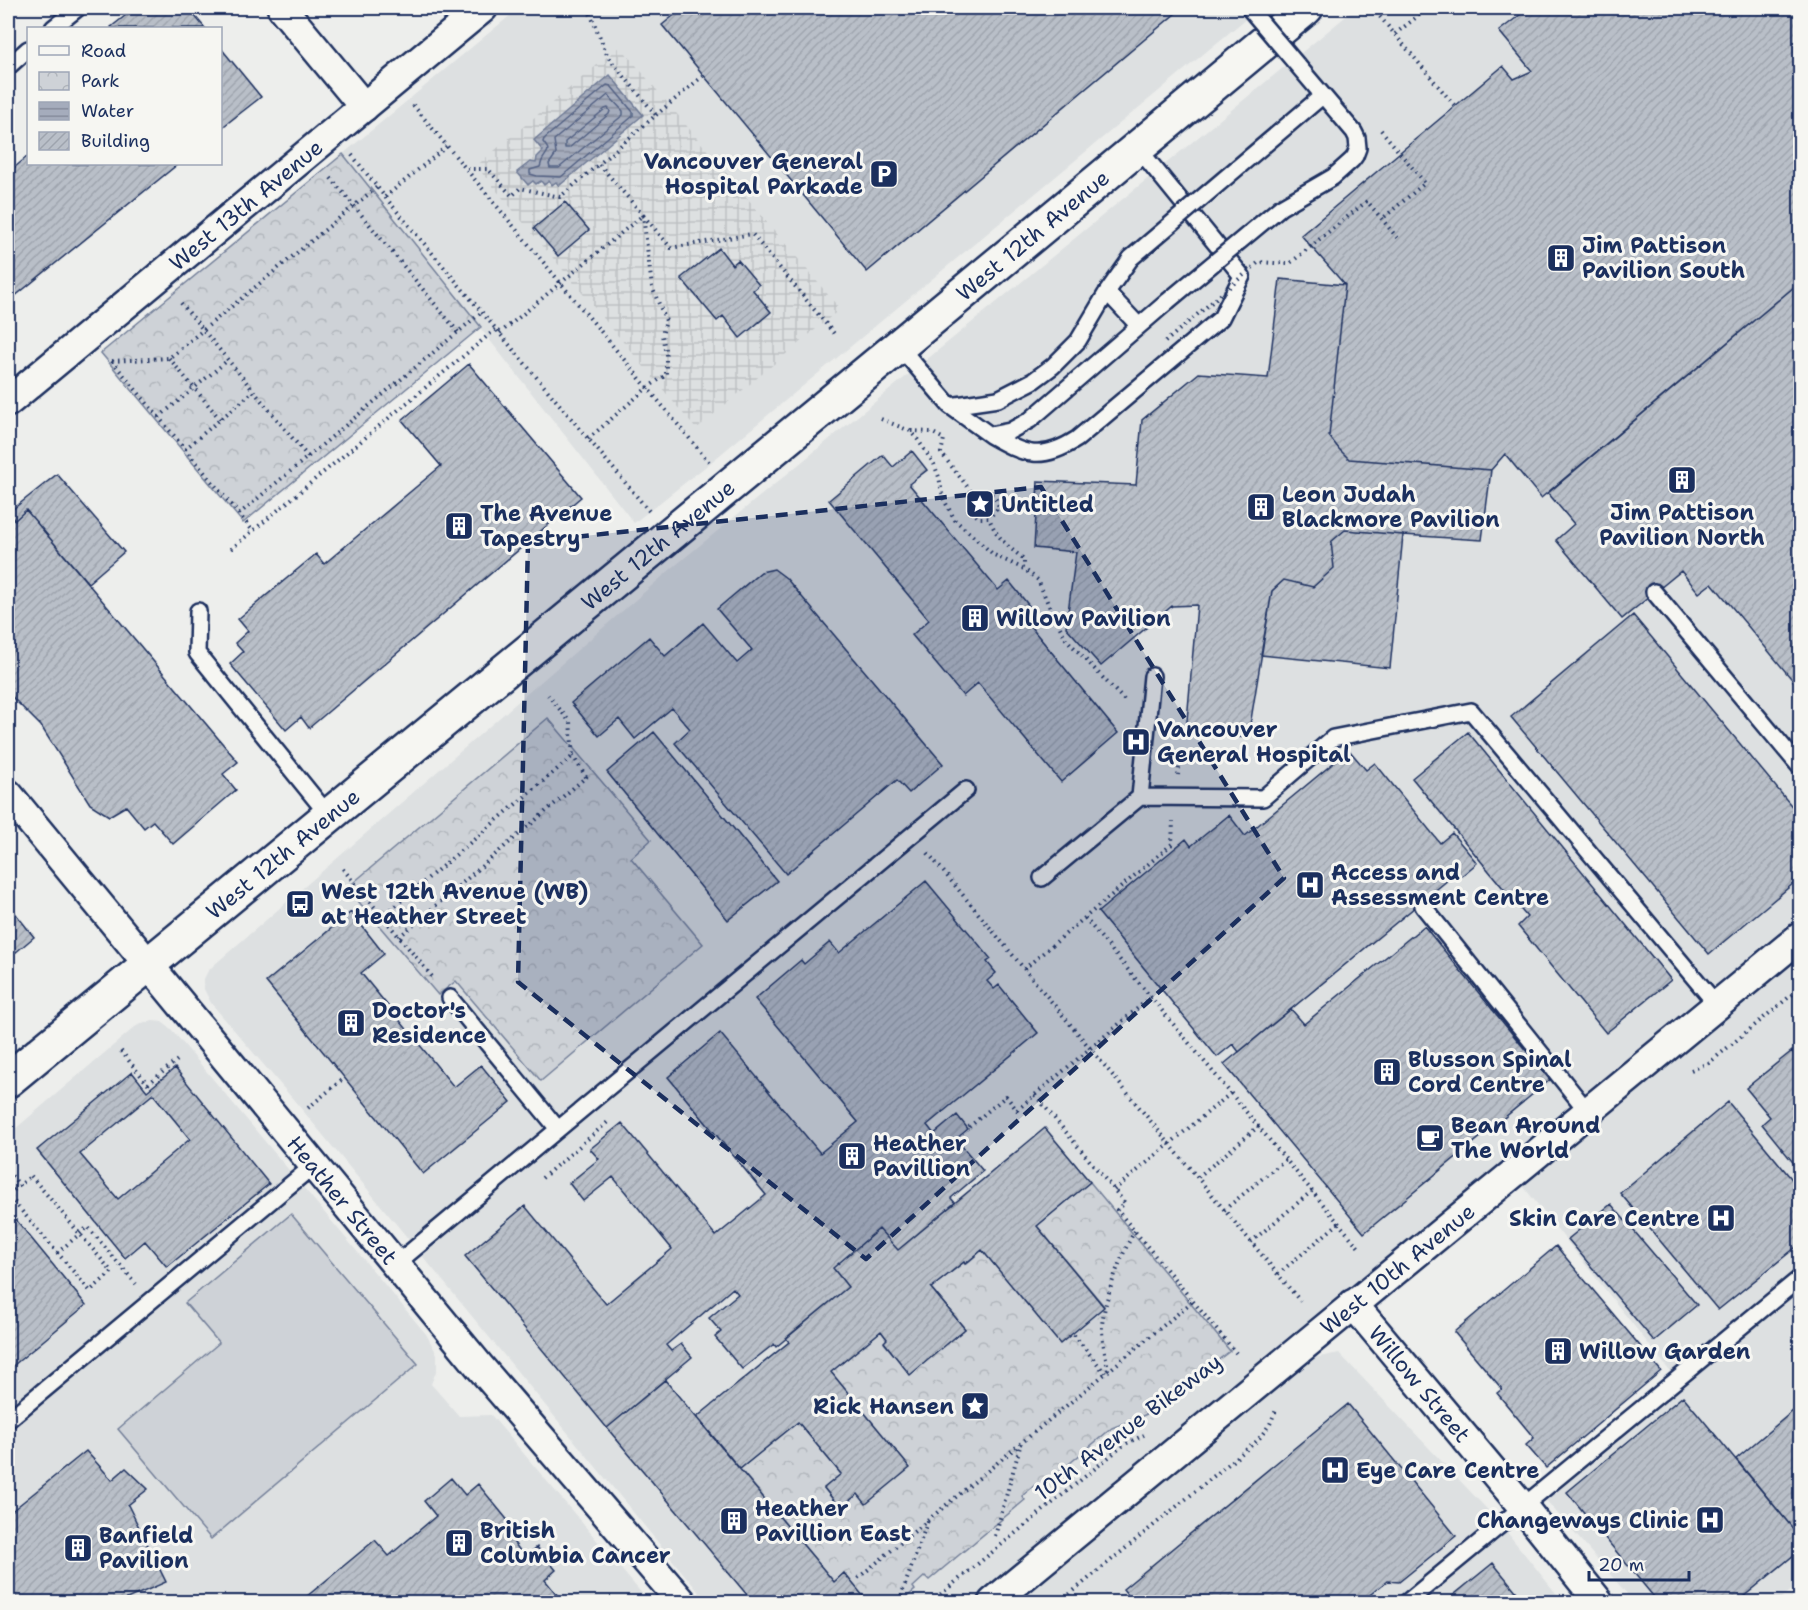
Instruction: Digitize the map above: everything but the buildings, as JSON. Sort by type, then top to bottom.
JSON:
[{"type":"street","points":[[282,8],[364,107]]},
{"type":"street","name":"West 13th Avenue","points":[[8,402],[483,8]]},
{"type":"street","name":"West 12th Avenue","points":[[8,1080],[1306,8]]},
{"type":"street","name":"Heather Street","points":[[8,794],[480,1367],[682,1602]]},
{"type":"street","name":"West 10th Avenue","points":[[993,1602],[1800,937]]},
{"type":"street","name":"Willow Street","points":[[1353,1304],[1523,1507],[1599,1602]]},
{"type":"lane","points":[[54,27],[78,8]]},
{"type":"lane","points":[[990,435],[1010,431],[1030,420],[1281,207],[1333,177],[1355,156],[1358,148],[1357,138],[1249,8]]},
{"type":"lane","points":[[8,67],[27,51]]},
{"type":"lane","points":[[950,406],[998,399],[1053,366],[1078,341],[1107,292],[1131,258],[1322,96]]},
{"type":"lane","points":[[899,346],[950,406],[990,435],[1017,450],[1047,453],[1061,449],[1077,439],[1221,318],[1242,276],[1138,148]]},
{"type":"lane","points":[[1107,292],[1139,326]]},
{"type":"lane","points":[[1654,592],[1800,767]]},
{"type":"lane","points":[[198,611],[197,652],[329,816]]},
{"type":"lane","points":[[1140,797],[1152,676]]},
{"type":"lane","points":[[1042,878],[1140,797],[1263,798],[1334,738],[1471,711],[1717,1005]]},
{"type":"lane","points":[[396,1264],[966,790]]},
{"type":"lane","points":[[1423,906],[1588,1112]]},
{"type":"lane","points":[[450,998],[558,1129]]},
{"type":"lane","points":[[8,1420],[314,1165]]},
{"type":"lane","points":[[1407,1602],[1800,1278]]},
{"type":"path","points":[[588,8],[608,57],[656,115]]},
{"type":"path","points":[[1395,34],[1428,8]]},
{"type":"path","points":[[1376,12],[1455,106]]},
{"type":"path","points":[[466,169],[488,169],[512,196],[520,188],[560,197],[703,76]]},
{"type":"path","points":[[409,99],[710,462]]},
{"type":"path","points":[[386,197],[447,146]]},
{"type":"path","points":[[348,150],[650,512]]},
{"type":"path","points":[[599,164],[671,248],[752,234],[836,336]]},
{"type":"path","points":[[332,178],[458,332]]},
{"type":"path","points":[[253,531],[111,360],[169,357],[377,187]]},
{"type":"path","points":[[1165,342],[1259,262],[1289,264],[1367,201],[1399,240]]},
{"type":"path","points":[[500,333],[643,215]]},
{"type":"path","points":[[588,439],[647,388],[666,375],[666,354],[662,335],[666,321],[652,287],[643,215]]},
{"type":"path","points":[[181,303],[308,457]]},
{"type":"path","points":[[239,514],[482,312]]},
{"type":"path","points":[[231,549],[496,329]]},
{"type":"path","points":[[169,357],[220,419]]},
{"type":"path","points":[[159,417],[228,360]]},
{"type":"path","points":[[185,449],[254,391]]},
{"type":"path","points":[[881,419],[910,431],[932,432],[944,440],[942,453],[974,495]]},
{"type":"path","points":[[910,431],[934,465],[943,498],[955,520],[994,555],[1024,568],[1038,580],[1066,639],[1180,758],[1172,843],[1024,969]]},
{"type":"path","points":[[989,493],[995,497],[999,507],[989,518],[979,518],[971,510],[970,500],[974,495],[989,493]]},
{"type":"path","points":[[989,518],[994,531],[1005,545],[1024,558],[1024,568]]},
{"type":"path","points":[[399,937],[586,777],[573,756],[570,722],[548,695]]},
{"type":"path","points":[[382,916],[573,756]]},
{"type":"path","points":[[925,850],[1300,1301]]},
{"type":"path","points":[[343,869],[450,998]]},
{"type":"path","points":[[1085,918],[1361,1250]]},
{"type":"path","points":[[969,1126],[1005,1096],[1017,1110],[1151,997]]},
{"type":"path","points":[[120,1051],[150,1086],[180,1058]]},
{"type":"path","points":[[284,1129],[344,1078]]},
{"type":"path","points":[[1114,1190],[1231,1093]]},
{"type":"path","points":[[1035,1095],[1125,1203],[1117,1210],[1236,1353]]},
{"type":"path","points":[[1198,1177],[1259,1126]]},
{"type":"path","points":[[1224,1210],[1286,1159]]},
{"type":"path","points":[[8,1171],[20,1185]]},
{"type":"path","points":[[31,1176],[80,1234],[112,1272],[90,1291],[8,1195],[31,1176]]},
{"type":"path","points":[[1251,1242],[1312,1191]]},
{"type":"path","points":[[1278,1274],[1339,1223]]},
{"type":"path","points":[[57,1253],[88,1227],[126,1272]]},
{"type":"path","points":[[1107,1371],[1102,1328],[1125,1246],[1135,1231]]},
{"type":"path","points":[[858,1578],[1193,1301]]},
{"type":"path","points":[[1074,1335],[1107,1371]]},
{"type":"path","points":[[1060,1602],[1257,1440],[1270,1424],[1280,1402]]},
{"type":"path","name":"10th Avenue Bikeway","points":[[931,1602],[1125,1444],[1145,1434]]},
{"type":"path","points":[[995,1536],[1021,1442]]},
{"type":"path","points":[[898,1602],[928,1519]]},
{"type":"path","points":[[195,1602],[200,1598]]},
{"type":"highlighted area","points":[[1041,487],[1284,878],[866,1259],[518,982],[528,542]]},
{"type":"shaded area","points":[[519,8],[1259,8],[710,463],[634,523],[343,154]]},
{"type":"shaded area","name":"Vancouver General Hospital","points":[[1356,8],[1800,8],[1800,915],[1250,1371],[1339,1353],[1502,1525],[1407,1602],[707,1602],[304,1112],[211,1003],[203,987],[204,979],[214,965],[671,569]]},
{"type":"shaded area","points":[[620,46],[840,309],[696,429],[476,166]]},
{"type":"shaded area","points":[[1800,956],[1800,1278],[1677,1380],[1523,1186]]},
{"type":"shaded area","points":[[153,1021],[162,1022],[171,1029],[426,1334],[437,1354],[437,1369],[431,1384],[459,1416],[491,1415],[649,1602],[8,1602],[8,1135],[135,1027]]},
{"type":"shaded area","points":[[1800,1283],[1800,1583],[1777,1602],[1634,1602],[1545,1499]]},
{"type":"shaded area","points":[[1506,1531],[1563,1602],[1419,1602]]},
{"type":"green space","points":[[343,154],[481,327],[243,523],[101,353]]},
{"type":"green space","points":[[548,718],[651,840],[631,858],[703,944],[541,1081],[456,981],[438,995],[347,888]]},
{"type":"green space","points":[[1090,1182],[1230,1351],[1147,1414],[1112,1428],[1039,1489],[1035,1485],[1022,1496],[1025,1500],[929,1580],[925,1576],[913,1587],[915,1590],[901,1602],[868,1602],[844,1573],[834,1582],[740,1469],[798,1422],[841,1474],[824,1488],[840,1508],[858,1494],[866,1503],[831,1372],[881,1331],[887,1339],[884,1343],[910,1374],[965,1329],[931,1288],[982,1250],[1060,1343],[1104,1306],[1037,1226]]},
{"type":"green space","points":[[291,1214],[418,1364],[211,1539],[118,1429],[219,1343],[185,1303]]},
{"type":"water","points":[[610,75],[643,115],[559,186],[556,182],[552,185],[549,181],[544,185],[541,181],[536,184],[533,181],[528,185],[517,172],[530,162],[536,163],[537,157],[543,151],[534,140]]},
{"type":"place","name":"Vancouver General Hospital Parkade","points":[[884,174]]},
{"type":"place","name":"Jim Pattison Pavilion South","points":[[1561,258]]},
{"type":"place","name":"Jim Pattison Pavilion North","points":[[1682,480]]},
{"type":"place","name":"Untitled","points":[[980,504]]},
{"type":"place","name":"Leon Judah Blackmore Pavilion","points":[[1261,507]]},
{"type":"place","name":"The Avenue Tapestry","points":[[459,526]]},
{"type":"place","name":"Willow Pavilion","points":[[975,618]]},
{"type":"place","name":"Vancouver General Hospital","points":[[1136,742]]},
{"type":"place","name":"Access and Assessment Centre","points":[[1310,885]]},
{"type":"place","name":"West 12th Avenue (WB) at Heather Street","points":[[300,904]]},
{"type":"place","name":"Doctor's Residence","points":[[351,1023]]},
{"type":"place","name":"Blusson Spinal Cord Centre","points":[[1387,1072]]},
{"type":"place","name":"Bean Around The World","points":[[1430,1138]]},
{"type":"place","name":"Heather Pavillion","points":[[852,1156]]},
{"type":"place","name":"Skin Care Centre","points":[[1721,1218]]},
{"type":"place","name":"Willow Garden","points":[[1558,1351]]},
{"type":"place","name":"Rick Hansen","points":[[975,1406]]},
{"type":"place","name":"Eye Care Centre","points":[[1335,1470]]},
{"type":"place","name":"Changeways Clinic","points":[[1710,1520]]},
{"type":"place","name":"Heather Pavillion East","points":[[734,1521]]},
{"type":"place","name":"British Columbia Cancer","points":[[459,1543]]},
{"type":"place","name":"Banfield Pavilion","points":[[78,1548]]}]
